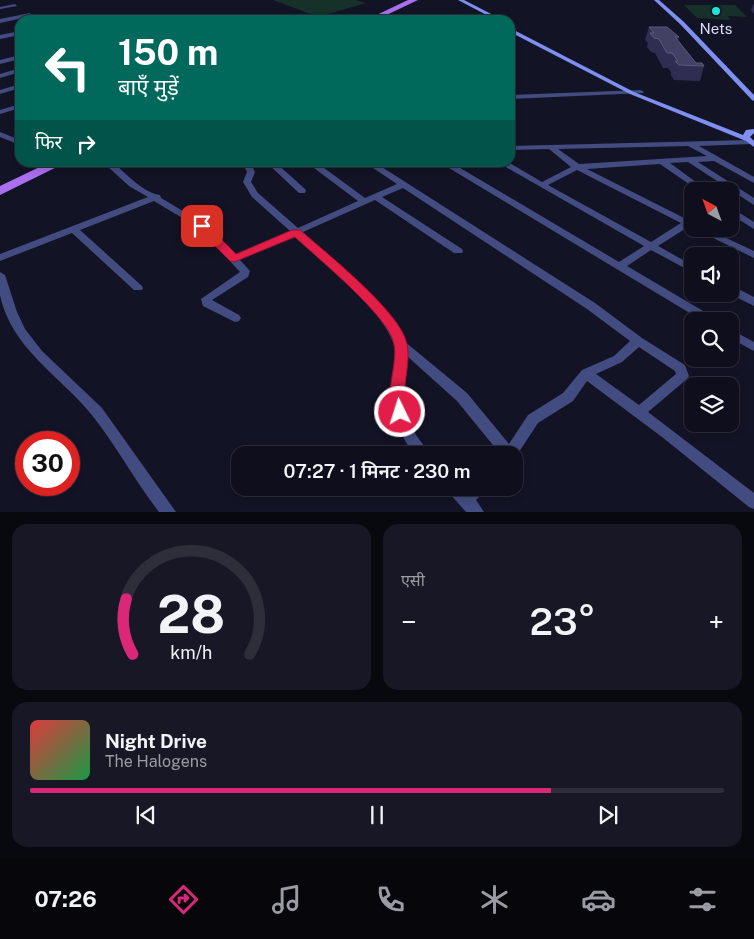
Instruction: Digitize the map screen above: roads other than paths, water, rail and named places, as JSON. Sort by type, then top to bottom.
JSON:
[{"type":"main road","points":[[372,15],[403,0]]},
{"type":"main road","points":[[381,15],[414,0]]},
{"type":"main road","points":[[0,186],[47,167]]},
{"type":"main road","points":[[0,191],[49,167]]},
{"type":"street","points":[[452,0],[481,15]]},
{"type":"street","points":[[460,0],[490,15]]},
{"type":"street","points":[[656,0],[682,23],[754,99]]},
{"type":"street","points":[[664,0],[754,89]]},
{"type":"street","points":[[0,8],[14,5]]},
{"type":"street","points":[[0,21],[15,18]]},
{"type":"street","points":[[515,28],[696,121],[750,142]]},
{"type":"street","points":[[0,37],[15,33]]},
{"type":"street","points":[[515,33],[632,93],[652,99]]},
{"type":"street","points":[[0,62],[15,58]]},
{"type":"street","points":[[0,76],[15,72]]},
{"type":"street","points":[[0,92],[15,88]]},
{"type":"street","points":[[515,97],[641,92]]},
{"type":"street","points":[[0,112],[15,108]]},
{"type":"street","points":[[750,142],[746,134],[754,131]]},
{"type":"street","points":[[0,134],[15,141]]},
{"type":"street","points":[[515,148],[688,142],[750,142]]},
{"type":"street","points":[[688,142],[754,180]]},
{"type":"street","points":[[549,146],[577,167],[684,221]]},
{"type":"street","points":[[542,185],[577,167],[717,158]]},
{"type":"street","points":[[690,160],[754,202]]},
{"type":"street","points":[[662,162],[691,182]]},
{"type":"street","points":[[113,167],[132,184],[157,197],[202,226],[245,271],[244,275],[206,300],[207,303],[235,318]]},
{"type":"street","points":[[248,167],[250,172],[247,182],[250,188],[366,297],[392,326],[401,344],[462,397],[502,446]]},
{"type":"street","points":[[276,167],[302,191]]},
{"type":"street","points":[[317,167],[365,202]]},
{"type":"street","points":[[376,167],[591,306],[638,341],[674,362],[684,372],[682,376],[639,412]]},
{"type":"street","points":[[451,167],[696,312]]},
{"type":"street","points":[[510,167],[684,264]]},
{"type":"street","points":[[234,259],[403,185]]},
{"type":"street","points":[[0,258],[157,197]]},
{"type":"street","points":[[376,198],[458,251]]},
{"type":"street","points":[[739,216],[754,226]]},
{"type":"street","points":[[619,267],[684,227]]},
{"type":"street","points":[[74,229],[138,288]]},
{"type":"street","points":[[719,238],[754,255]]},
{"type":"street","points":[[0,275],[20,330],[34,350],[96,410],[136,470],[169,512]]},
{"type":"street","points":[[739,294],[754,302]]},
{"type":"street","points":[[739,338],[754,347]]},
{"type":"street","points":[[515,446],[533,419],[568,397],[586,373],[618,359],[638,341]]},
{"type":"street","points":[[401,344],[398,389],[400,412],[406,430],[417,446]]},
{"type":"street","points":[[586,373],[754,502]]},
{"type":"street","points":[[462,496],[478,512]]},
{"type":"street","points":[[466,500],[470,496]]},
{"type":"place","name":"Nets","points":[[716,11]]}]
